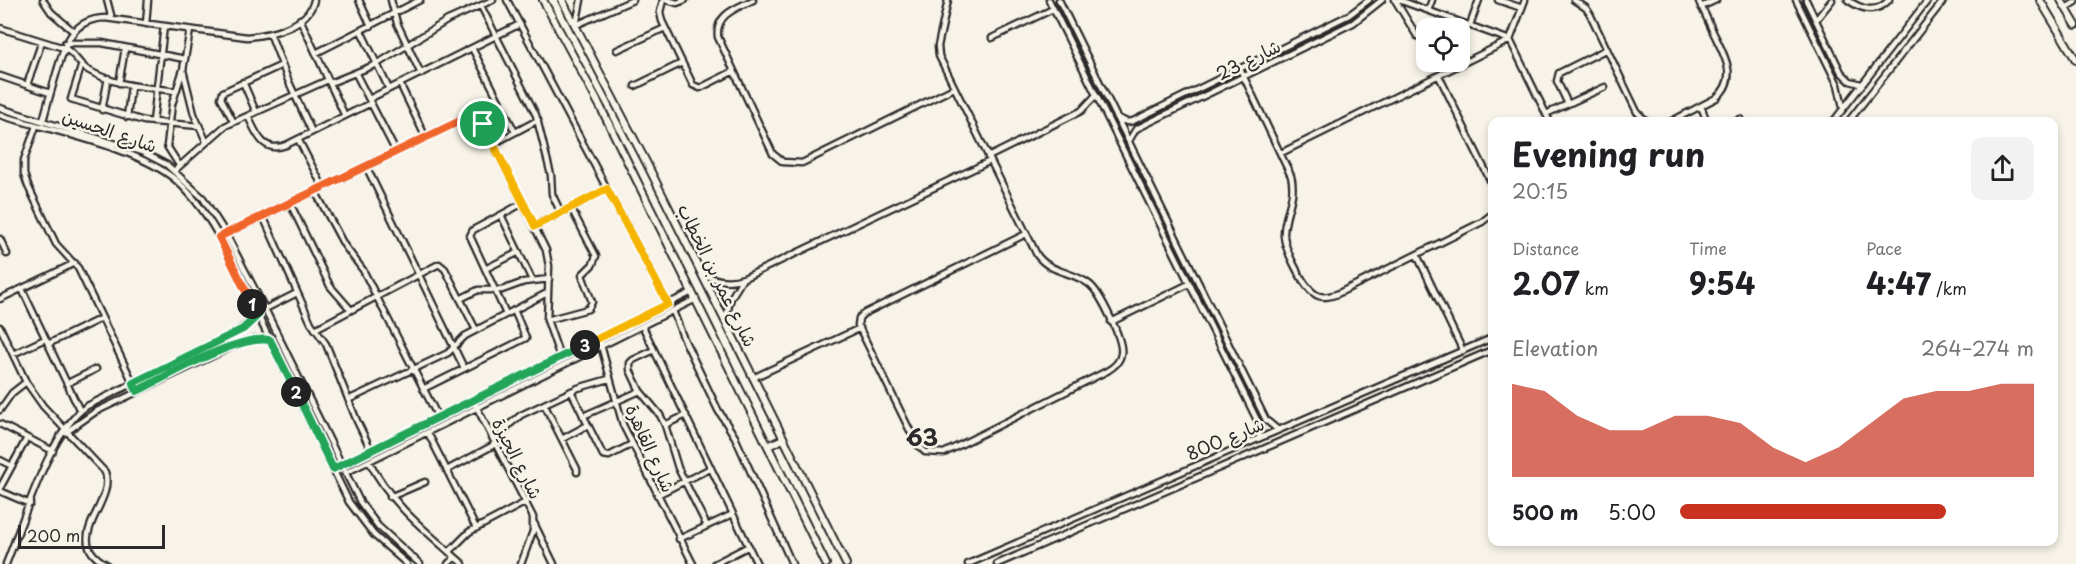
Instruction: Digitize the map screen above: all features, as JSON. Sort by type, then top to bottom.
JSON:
[{"type":"street","points":[[43,0],[51,12],[73,31]]},
{"type":"street","points":[[107,0],[112,19]]},
{"type":"street","points":[[146,24],[148,0]]},
{"type":"street","points":[[42,121],[65,45],[73,31],[91,19],[112,19],[241,38],[270,33],[300,19],[308,14],[314,0]]},
{"type":"street","points":[[359,0],[371,26]]},
{"type":"street","points":[[391,0],[397,23],[421,74]]},
{"type":"street","points":[[316,53],[420,0]]},
{"type":"street","points":[[174,171],[206,141],[233,122],[295,95],[356,74],[377,64],[453,18],[493,0]]},
{"type":"street","points":[[507,0],[668,304]]},
{"type":"street","name":"شارع عمر بن الخطاب","points":[[543,0],[608,121],[826,564]]},
{"type":"street","name":"شارع عمر بن الخطاب","points":[[562,0],[622,115],[846,564]]},
{"type":"street","points":[[576,25],[581,0]]},
{"type":"street","points":[[576,25],[633,0]]},
{"type":"street","points":[[663,0],[661,15],[665,28],[693,85],[697,88],[734,71]]},
{"type":"street","points":[[668,0],[675,3],[685,0]]},
{"type":"street","points":[[735,0],[739,7]]},
{"type":"street","points":[[753,0],[722,18],[717,32],[777,159],[789,164],[802,163],[954,88]]},
{"type":"street","points":[[948,0],[938,51],[1026,234],[1044,263],[1091,286],[1122,347],[1120,359],[1113,368],[938,454],[925,452],[916,443],[858,321],[863,314],[1026,234]]},
{"type":"street","points":[[1049,0],[1259,423],[1259,438]]},
{"type":"street","points":[[1059,0],[1266,420],[1278,430]]},
{"type":"street","name":"شارع 23","points":[[1118,118],[1133,122],[1349,15],[1369,0]]},
{"type":"street","name":"شارع 23","points":[[1130,142],[1130,137],[1136,129],[1353,22],[1382,0]]},
{"type":"street","points":[[1397,0],[1450,18]]},
{"type":"street","points":[[1397,0],[1416,34]]},
{"type":"street","points":[[1428,10],[1431,0]]},
{"type":"street","points":[[1479,0],[1470,25],[1510,40],[1548,117]]},
{"type":"street","points":[[1498,0],[1522,8]]},
{"type":"street","points":[[1281,153],[1510,40],[1525,0]]},
{"type":"street","points":[[1574,0],[1586,8],[1637,112],[1642,117]]},
{"type":"street","points":[[1680,117],[1722,93],[1729,78],[1726,59],[1698,0]]},
{"type":"street","points":[[1701,7],[1716,0]]},
{"type":"street","points":[[1796,0],[1838,85],[1843,108]]},
{"type":"street","points":[[1806,0],[1841,72],[1850,81],[1861,84]]},
{"type":"street","points":[[1816,20],[1832,0]]},
{"type":"street","points":[[1848,0],[1862,9],[1870,10],[1877,9],[1889,0]]},
{"type":"street","points":[[1837,117],[1928,0]]},
{"type":"street","points":[[1852,117],[1944,0]]},
{"type":"street","points":[[2040,0],[2076,60]]},
{"type":"street","points":[[2062,0],[2076,25]]},
{"type":"street","points":[[2066,8],[2076,2]]},
{"type":"street","points":[[481,6],[538,120],[551,175],[552,194],[561,213]]},
{"type":"street","points":[[992,38],[1053,9]]},
{"type":"street","points":[[300,19],[345,116]]},
{"type":"street","points":[[248,116],[258,136],[265,144],[281,147],[345,116],[389,89],[520,24]]},
{"type":"street","points":[[153,122],[164,26]]},
{"type":"street","points":[[0,28],[42,41],[65,45],[102,43],[185,59]]},
{"type":"street","points":[[617,50],[665,28]]},
{"type":"street","points":[[178,165],[167,146],[176,91],[183,70],[190,30]]},
{"type":"street","points":[[361,31],[389,89]]},
{"type":"street","points":[[1066,36],[1075,32]]},
{"type":"street","points":[[270,33],[312,132]]},
{"type":"street","points":[[27,85],[42,41]]},
{"type":"street","points":[[65,45],[88,70],[119,83],[176,91]]},
{"type":"street","points":[[472,48],[515,132]]},
{"type":"street","points":[[119,83],[125,49]]},
{"type":"street","points":[[1568,104],[1557,81],[1559,73],[1607,49]]},
{"type":"street","points":[[635,86],[682,63]]},
{"type":"street","points":[[82,64],[71,99],[127,117],[170,125],[199,126]]},
{"type":"street","points":[[233,122],[221,95],[243,82],[282,65]]},
{"type":"street","points":[[1240,69],[1291,176],[1294,190],[1284,231],[1286,245],[1310,291],[1319,296],[1328,297],[1417,255],[1488,217]]},
{"type":"street","points":[[183,70],[199,126],[206,141]]},
{"type":"street","points":[[356,74],[396,152]]},
{"type":"street","points":[[0,76],[51,93]]},
{"type":"street","points":[[1439,76],[1488,176]]},
{"type":"street","points":[[102,110],[108,78]]},
{"type":"street","points":[[243,82],[256,112]]},
{"type":"street","points":[[400,84],[426,138]]},
{"type":"street","points":[[127,117],[131,86]]},
{"type":"street","points":[[1546,114],[1605,87]]},
{"type":"street","points":[[699,270],[718,280],[732,281],[744,278],[989,159],[1082,111],[1096,95]]},
{"type":"street","points":[[601,108],[609,107],[615,102]]},
{"type":"street","points":[[1701,106],[1705,117]]},
{"type":"street","name":"شارع الحسين","points":[[0,108],[129,147],[154,158],[174,171],[203,198],[226,234],[265,309],[360,502],[378,526],[420,564]]},
{"type":"street","name":"شارع الحسين","points":[[0,115],[127,153],[154,165],[177,182],[205,213],[219,237],[349,502],[365,525],[407,564]]},
{"type":"street","points":[[608,121],[622,115]]},
{"type":"street","points":[[219,237],[470,118],[483,124],[524,203],[548,258],[547,320],[560,357]]},
{"type":"street","points":[[493,144],[538,120]]},
{"type":"street","points":[[36,126],[24,160],[24,174],[56,244],[75,263],[137,391]]},
{"type":"street","points":[[298,139],[323,187]]},
{"type":"street","points":[[127,153],[129,147]]},
{"type":"street","points":[[366,166],[464,368]]},
{"type":"street","points":[[535,226],[607,189]]},
{"type":"street","points":[[315,191],[344,244],[363,270],[438,417]]},
{"type":"street","points":[[290,203],[330,286],[351,310]]},
{"type":"street","points":[[506,314],[471,239],[471,233],[524,203]]},
{"type":"street","points":[[547,320],[588,309],[592,302],[582,275],[593,264],[596,256],[572,208]]},
{"type":"street","points":[[501,215],[532,280]]},
{"type":"street","points":[[263,216],[297,293],[315,329],[326,344],[371,450]]},
{"type":"street","points":[[0,239],[7,254]]},
{"type":"street","points":[[485,269],[519,252]]},
{"type":"street","points":[[1417,255],[1463,351]]},
{"type":"street","points":[[0,299],[75,263]]},
{"type":"street","points":[[315,329],[436,264],[442,266],[476,330]]},
{"type":"street","points":[[724,321],[731,298],[744,278]]},
{"type":"street","points":[[460,299],[478,290],[495,291],[532,280],[549,279]]},
{"type":"street","points":[[1111,322],[1189,284]]},
{"type":"street","points":[[22,288],[80,411]]},
{"type":"street","points":[[333,469],[692,292]]},
{"type":"street","points":[[265,309],[297,293]]},
{"type":"street","points":[[350,399],[448,353],[460,339],[547,293]]},
{"type":"street","points":[[337,477],[696,299]]},
{"type":"street","points":[[423,390],[526,338],[514,310]]},
{"type":"street","points":[[673,311],[685,343],[718,410],[735,437],[792,564]]},
{"type":"street","points":[[6,564],[53,452],[80,411],[243,329],[258,315]]},
{"type":"street","points":[[13,354],[102,318]]},
{"type":"street","points":[[0,327],[26,382],[66,430],[102,467],[107,478],[106,489],[88,530],[87,539],[94,556],[106,564]]},
{"type":"street","points":[[643,327],[757,564]]},
{"type":"street","points":[[1212,330],[1220,327]]},
{"type":"street","points":[[753,378],[860,328]]},
{"type":"street","name":"شارع القاهرة","points":[[599,338],[609,379],[632,444],[693,564]]},
{"type":"street","points":[[66,430],[95,412],[137,391],[242,342],[256,339],[270,340]]},
{"type":"street","name":"شارع 800","points":[[968,564],[1488,340]]},
{"type":"street","points":[[654,350],[630,363],[630,370],[640,391],[665,425],[684,481],[707,526]]},
{"type":"street","name":"شارع 800","points":[[997,564],[1488,352]]},
{"type":"street","points":[[68,383],[96,369]]},
{"type":"street","points":[[447,470],[495,443],[516,418],[571,391],[609,379]]},
{"type":"street","points":[[0,410],[12,393],[26,382]]},
{"type":"street","points":[[571,391],[601,452],[606,456],[632,444]]},
{"type":"street","points":[[583,416],[640,391]]},
{"type":"street","name":"شارع الجيزة","points":[[473,400],[534,522],[521,564]]},
{"type":"street","points":[[544,404],[577,472]]},
{"type":"street","points":[[1340,404],[1345,414]]},
{"type":"street","points":[[665,425],[686,415]]},
{"type":"street","points":[[0,424],[53,452]]},
{"type":"street","points":[[562,439],[588,425]]},
{"type":"street","points":[[428,433],[476,528]]},
{"type":"street","points":[[27,438],[0,490],[30,504]]},
{"type":"street","points":[[768,446],[783,439]]},
{"type":"street","points":[[0,460],[12,466]]},
{"type":"street","points":[[369,461],[390,497],[407,516],[463,564]]},
{"type":"street","points":[[657,495],[711,468]]},
{"type":"street","points":[[1181,471],[1186,482]]},
{"type":"street","points":[[390,497],[424,482]]},
{"type":"street","points":[[449,552],[463,536],[525,502]]},
{"type":"street","points":[[679,539],[733,514]]},
{"type":"street","points":[[534,522],[554,564]]},
{"type":"street","points":[[714,564],[748,546]]},
{"type":"street","points":[[448,564],[455,557]]},
{"type":"district","name":"63","points":[[922,436]]},
{"type":"route","points":[[474,118],[483,124],[535,226],[607,189],[668,304],[333,469],[270,340],[256,339],[242,342],[137,391],[133,383],[243,329],[258,315],[219,237],[464,119],[474,118]]}]
